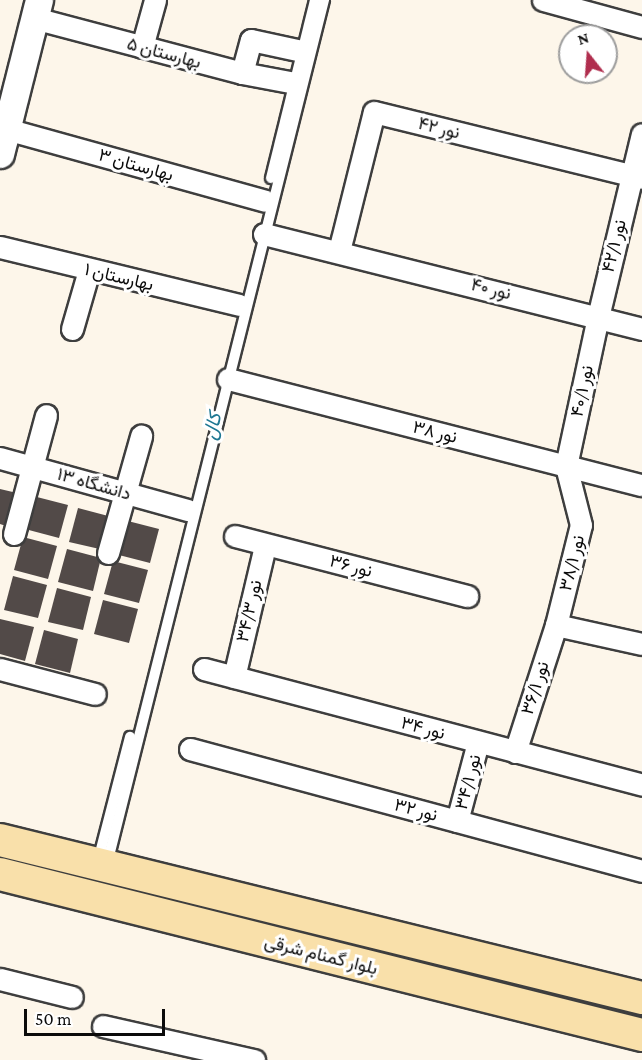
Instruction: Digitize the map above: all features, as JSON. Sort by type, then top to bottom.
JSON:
[{"type":"main road","name":"بلوار گمنام شرقی","points":[[0,840],[103,858],[642,998]]},
{"type":"main road","points":[[92,897],[103,858]]},
{"type":"main road","name":"بلوار گمنام شرقی","points":[[0,874],[642,1035]]},
{"type":"street","points":[[142,47],[155,0]]},
{"type":"street","points":[[543,0],[642,27]]},
{"type":"street","points":[[3,141],[36,9]]},
{"type":"street","name":"بهارستان ۵","points":[[36,9],[142,47],[242,73],[295,83]]},
{"type":"street","points":[[242,73],[251,40],[302,51]]},
{"type":"street","name":"نور ۴۲","points":[[339,250],[374,112],[637,177]]},
{"type":"street","name":"نور ۴۲/۱","points":[[597,316],[637,177],[642,134]]},
{"type":"street","name":"بهارستان ۳","points":[[3,141],[265,201]]},
{"type":"street","name":"نور ۴۰","points":[[264,234],[339,250],[642,329]]},
{"type":"street","name":"بهارستان ۱","points":[[0,247],[239,305]]},
{"type":"street","points":[[72,329],[89,270]]},
{"type":"street","name":"نور ۴۰/۱","points":[[566,466],[597,316]]},
{"type":"street","name":"نور ۳۸","points":[[228,379],[642,485]]},
{"type":"street","points":[[14,534],[45,415]]},
{"type":"street","points":[[108,553],[141,436]]},
{"type":"street","name":"دانشگاه ۱۳","points":[[0,458],[188,510]]},
{"type":"street","name":"نور ۳۸/۱","points":[[556,625],[581,525],[566,466]]},
{"type":"street","name":"نور ۳۶","points":[[235,537],[467,597]]},
{"type":"street","name":"نور ۳۴/۳","points":[[234,677],[265,546]]},
{"type":"street","points":[[556,625],[642,644]]},
{"type":"street","name":"نور ۳۶/۱","points":[[515,752],[556,625]]},
{"type":"street","points":[[0,669],[95,694]]},
{"type":"street","name":"نور ۳۴","points":[[204,669],[642,785]]},
{"type":"street","name":"نور ۳۴/۱","points":[[457,821],[478,742]]},
{"type":"street","name":"نور ۳۲","points":[[189,749],[642,871]]},
{"type":"street","points":[[0,979],[72,997]]},
{"type":"street","points":[[103,1026],[254,1060]]},
{"type":"lane","points":[[103,858],[315,0]]},
{"type":"lane","points":[[103,858],[324,0]]},
{"type":"building","points":[[0,489],[17,493],[9,527],[0,524]]},
{"type":"building","points":[[33,496],[68,505],[59,538],[25,529]]},
{"type":"building","points":[[78,508],[112,517],[104,550],[69,542]]},
{"type":"building","points":[[124,520],[159,529],[150,563],[115,554]]},
{"type":"building","points":[[23,537],[57,546],[48,579],[14,570]]},
{"type":"building","points":[[67,549],[101,558],[93,591],[58,582]]},
{"type":"building","points":[[113,561],[148,570],[139,603],[104,594]]},
{"type":"building","points":[[13,576],[47,585],[38,618],[4,610]]},
{"type":"building","points":[[57,588],[91,597],[83,630],[48,622]]},
{"type":"building","points":[[103,600],[138,609],[129,643],[94,634]]},
{"type":"building","points":[[0,619],[34,627],[25,661],[0,654]]},
{"type":"building","points":[[44,630],[78,639],[70,673],[35,664]]},
{"type":"water label","name":"کال","points":[[212,426]]}]
